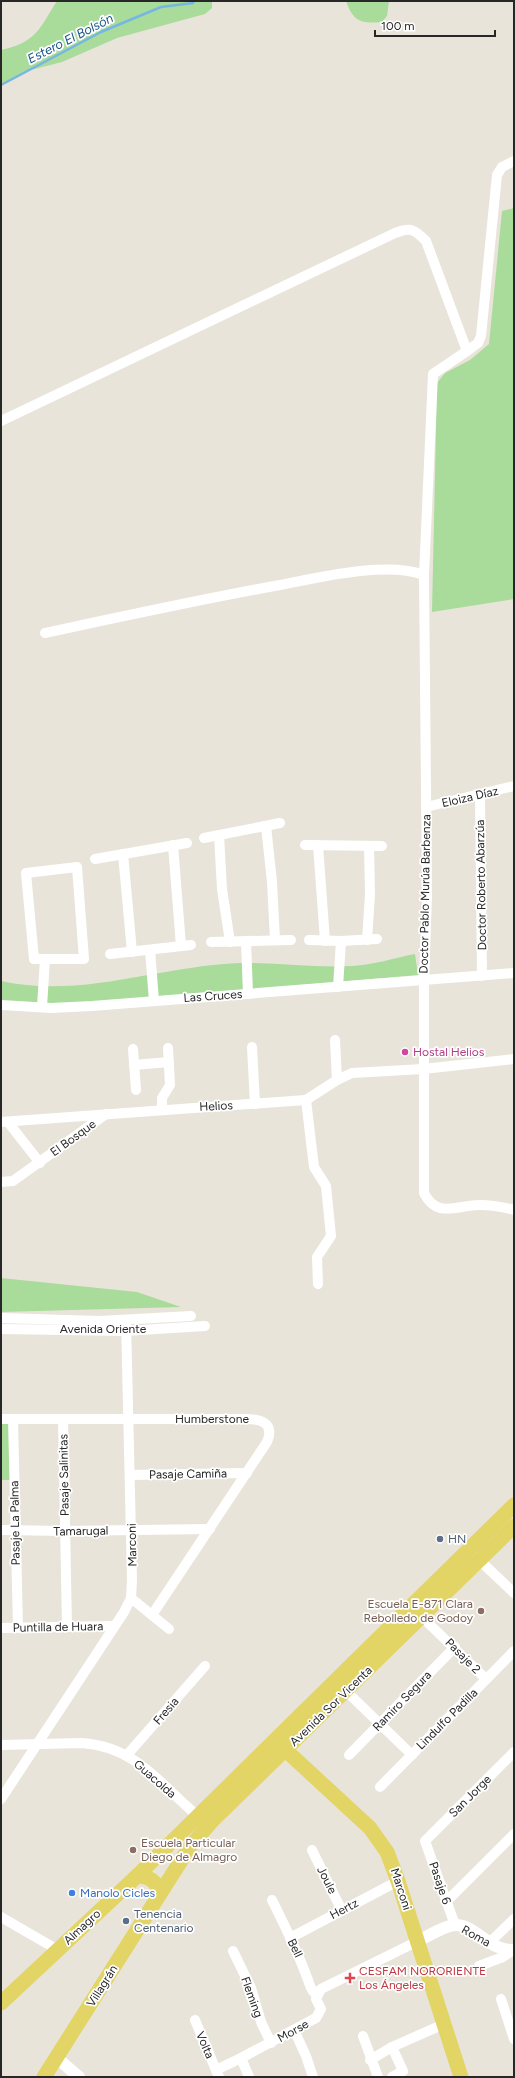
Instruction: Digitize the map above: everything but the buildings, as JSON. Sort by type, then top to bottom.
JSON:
[{"type":"main road","name":"Avenida Sor Vicenta","points":[[197,1817],[346,1691],[422,1617],[514,1505]]},
{"type":"main road","name":"Avenida Sor Vicenta","points":[[159,1894],[189,1848],[280,1746],[474,1555],[514,1526]]},
{"type":"main road","name":"Marconi","points":[[280,1746],[376,1836],[387,1852],[418,1941],[461,2077]]},
{"type":"main road","name":"Almagro","points":[[1,2003],[137,1876],[197,1817]]},
{"type":"main road","points":[[151,1862],[155,1874],[161,1878],[168,1879]]},
{"type":"main road","points":[[137,1876],[151,1879],[157,1886],[159,1894]]},
{"type":"main road","name":"Villagrán","points":[[44,2077],[159,1894]]},
{"type":"street","points":[[1,421],[406,229],[417,231],[426,241],[467,351],[478,343],[481,336],[497,175],[502,167],[513,161]]},
{"type":"street","name":"Doctor Pablo Murúa Barbenza","points":[[467,351],[433,374],[424,575],[427,896],[423,1069],[424,1193],[431,1204],[436,1207],[450,1209],[480,1205],[514,1210]]},
{"type":"street","points":[[45,633],[224,595],[325,576],[372,571],[403,570],[410,570],[424,575]]},
{"type":"street","name":"Eloiza Díaz","points":[[426,807],[514,786]]},
{"type":"street","name":"Doctor Roberto Abarzúa","points":[[480,795],[482,976]]},
{"type":"street","points":[[204,838],[280,823]]},
{"type":"street","points":[[266,826],[272,882],[275,940]]},
{"type":"street","points":[[219,835],[222,889],[230,942]]},
{"type":"street","points":[[95,859],[187,843]]},
{"type":"street","points":[[110,954],[186,945],[173,845]]},
{"type":"street","points":[[305,845],[382,846]]},
{"type":"street","points":[[318,845],[325,941]]},
{"type":"street","points":[[309,940],[341,941],[372,939],[369,846]]},
{"type":"street","points":[[123,854],[132,952]]},
{"type":"street","points":[[77,867],[84,959],[45,959],[34,959],[26,873],[77,867]]},
{"type":"street","points":[[211,942],[291,940]]},
{"type":"street","points":[[246,941],[248,994]]},
{"type":"street","points":[[338,987],[341,941]]},
{"type":"street","points":[[150,950],[154,1001]]},
{"type":"street","points":[[42,1008],[45,959]]},
{"type":"street","name":"Las Cruces","points":[[1,1005],[42,1008],[85,1006],[424,982],[514,973]]},
{"type":"street","points":[[335,1040],[337,1080]]},
{"type":"street","points":[[252,1047],[255,1104]]},
{"type":"street","points":[[133,1048],[136,1090]]},
{"type":"street","points":[[162,1110],[162,1098],[170,1085],[168,1048]]},
{"type":"street","name":"Helios","points":[[5,1122],[306,1100],[337,1080],[352,1073],[423,1069],[514,1059]]},
{"type":"street","points":[[134,1065],[169,1062]]},
{"type":"street","points":[[306,1100],[314,1167],[326,1186],[331,1236],[317,1257],[318,1284]]},
{"type":"street","name":"El Bosque","points":[[1,1182],[13,1181],[106,1114]]},
{"type":"street","name":"El Bosque","points":[[5,1122],[40,1163]]},
{"type":"street","name":"Avenida Oriente","points":[[1,1318],[126,1320],[190,1316]]},
{"type":"street","name":"Marconi","points":[[1,1799],[124,1612],[131,1598],[132,1580],[125,1331],[126,1320]]},
{"type":"street","name":"Avenida Oriente","points":[[1,1329],[125,1331],[205,1326]]},
{"type":"street","name":"Humberstone","points":[[1,1419],[259,1419],[268,1426],[269,1438],[152,1615]]},
{"type":"street","name":"Pasaje La Palma","points":[[13,1419],[18,1628]]},
{"type":"street","name":"Pasaje Salinitas","points":[[63,1419],[67,1626]]},
{"type":"street","name":"Pasaje Camiña","points":[[130,1475],[247,1473]]},
{"type":"street","name":"Tamarugal","points":[[1,1530],[65,1531],[210,1529]]},
{"type":"street","points":[[474,1555],[514,1593]]},
{"type":"street","points":[[131,1598],[169,1629]]},
{"type":"street","name":"Pasaje 2","points":[[422,1617],[455,1647],[486,1679]]},
{"type":"street","name":"Puntilla de Huara","points":[[1,1628],[114,1626]]},
{"type":"street","name":"Ramiro Segura","points":[[349,1755],[455,1647]]},
{"type":"street","name":"Lindulfo Padilla","points":[[380,1787],[514,1651]]},
{"type":"street","name":"Fresia","points":[[127,1756],[205,1666]]},
{"type":"street","points":[[346,1691],[412,1755]]},
{"type":"street","name":"Guacolda","points":[[1,1745],[38,1743],[92,1744],[127,1756],[153,1773],[197,1817]]},
{"type":"street","name":"San Jorge","points":[[426,1841],[514,1752]]},
{"type":"street","points":[[189,1848],[190,1838],[201,1822],[197,1817]]},
{"type":"street","points":[[446,1902],[514,1834]]},
{"type":"street","name":"Pasaje 6","points":[[426,1841],[455,1925]]},
{"type":"street","name":"Joule","points":[[312,1850],[342,1910]]},
{"type":"street","name":"Hertz","points":[[290,1938],[398,1881]]},
{"type":"street","name":"Bell","points":[[272,1900],[303,1965],[310,1986],[313,1992],[318,1994]]},
{"type":"street","points":[[1,1917],[58,1950]]},
{"type":"street","points":[[489,1943],[514,1919]]},
{"type":"street","name":"Roma","points":[[418,1941],[455,1925],[466,1928],[501,1949],[514,1950]]},
{"type":"street","points":[[318,1994],[326,1986],[418,1941]]},
{"type":"street","name":"Roma","points":[[479,1966],[502,1957],[514,1950]]},
{"type":"street","name":"Fleming","points":[[233,1951],[251,1988],[261,2022],[271,2043]]},
{"type":"street","name":"Morse","points":[[217,2073],[241,2058],[316,2018],[321,2009],[316,1999],[318,1994]]},
{"type":"street","points":[[501,1999],[510,2012],[514,2039]]},
{"type":"street","name":"Volta","points":[[194,2020],[217,2073]]},
{"type":"street","points":[[370,2060],[392,2047],[444,2024]]},
{"type":"street","points":[[294,2030],[306,2056],[313,2077]]},
{"type":"street","points":[[363,2036],[370,2060],[378,2077]]},
{"type":"street","points":[[392,2047],[403,2072],[392,2077]]},
{"type":"street","points":[[57,2058],[79,2077]]},
{"type":"street","points":[[241,2058],[249,2077]]},
{"type":"green space","points":[[57,1],[212,1],[212,8],[205,14],[117,38],[62,62],[23,72],[10,81],[1,84],[1,50],[22,43],[36,33]]},
{"type":"green space","points":[[346,1],[389,1],[387,16],[382,22],[364,22],[355,17]]},
{"type":"green space","points":[[514,208],[514,599],[432,612],[437,383],[445,373],[470,360],[489,344],[502,211]]},
{"type":"green space","points":[[415,954],[418,975],[88,1003],[27,1005],[1,1002],[1,981],[31,986],[61,986],[120,980],[209,965],[253,963],[352,966],[376,963]]},
{"type":"green space","points":[[1,1278],[137,1292],[181,1307],[1,1312]]},
{"type":"green space","points":[[1,1424],[11,1424],[11,1480],[1,1480]]},
{"type":"waterway","name":"Estero El Bolsón","points":[[1,85],[101,32],[161,7],[193,3],[194,1]]},
{"type":"place","name":"Hostal Helios","points":[[405,1052]]},
{"type":"place","name":"HN","points":[[440,1539]]},
{"type":"place","name":"Escuela E-871 Clara Rebolledo de Godoy","points":[[481,1611]]},
{"type":"place","name":"Escuela Particular Diego de Almagro","points":[[133,1850]]},
{"type":"place","name":"Manolo Cicles","points":[[72,1893]]},
{"type":"place","name":"Tenencia Centenario","points":[[126,1921]]},
{"type":"place","name":"CESFAM NORORIENTE Los Ángeles","points":[[350,1978]]}]
